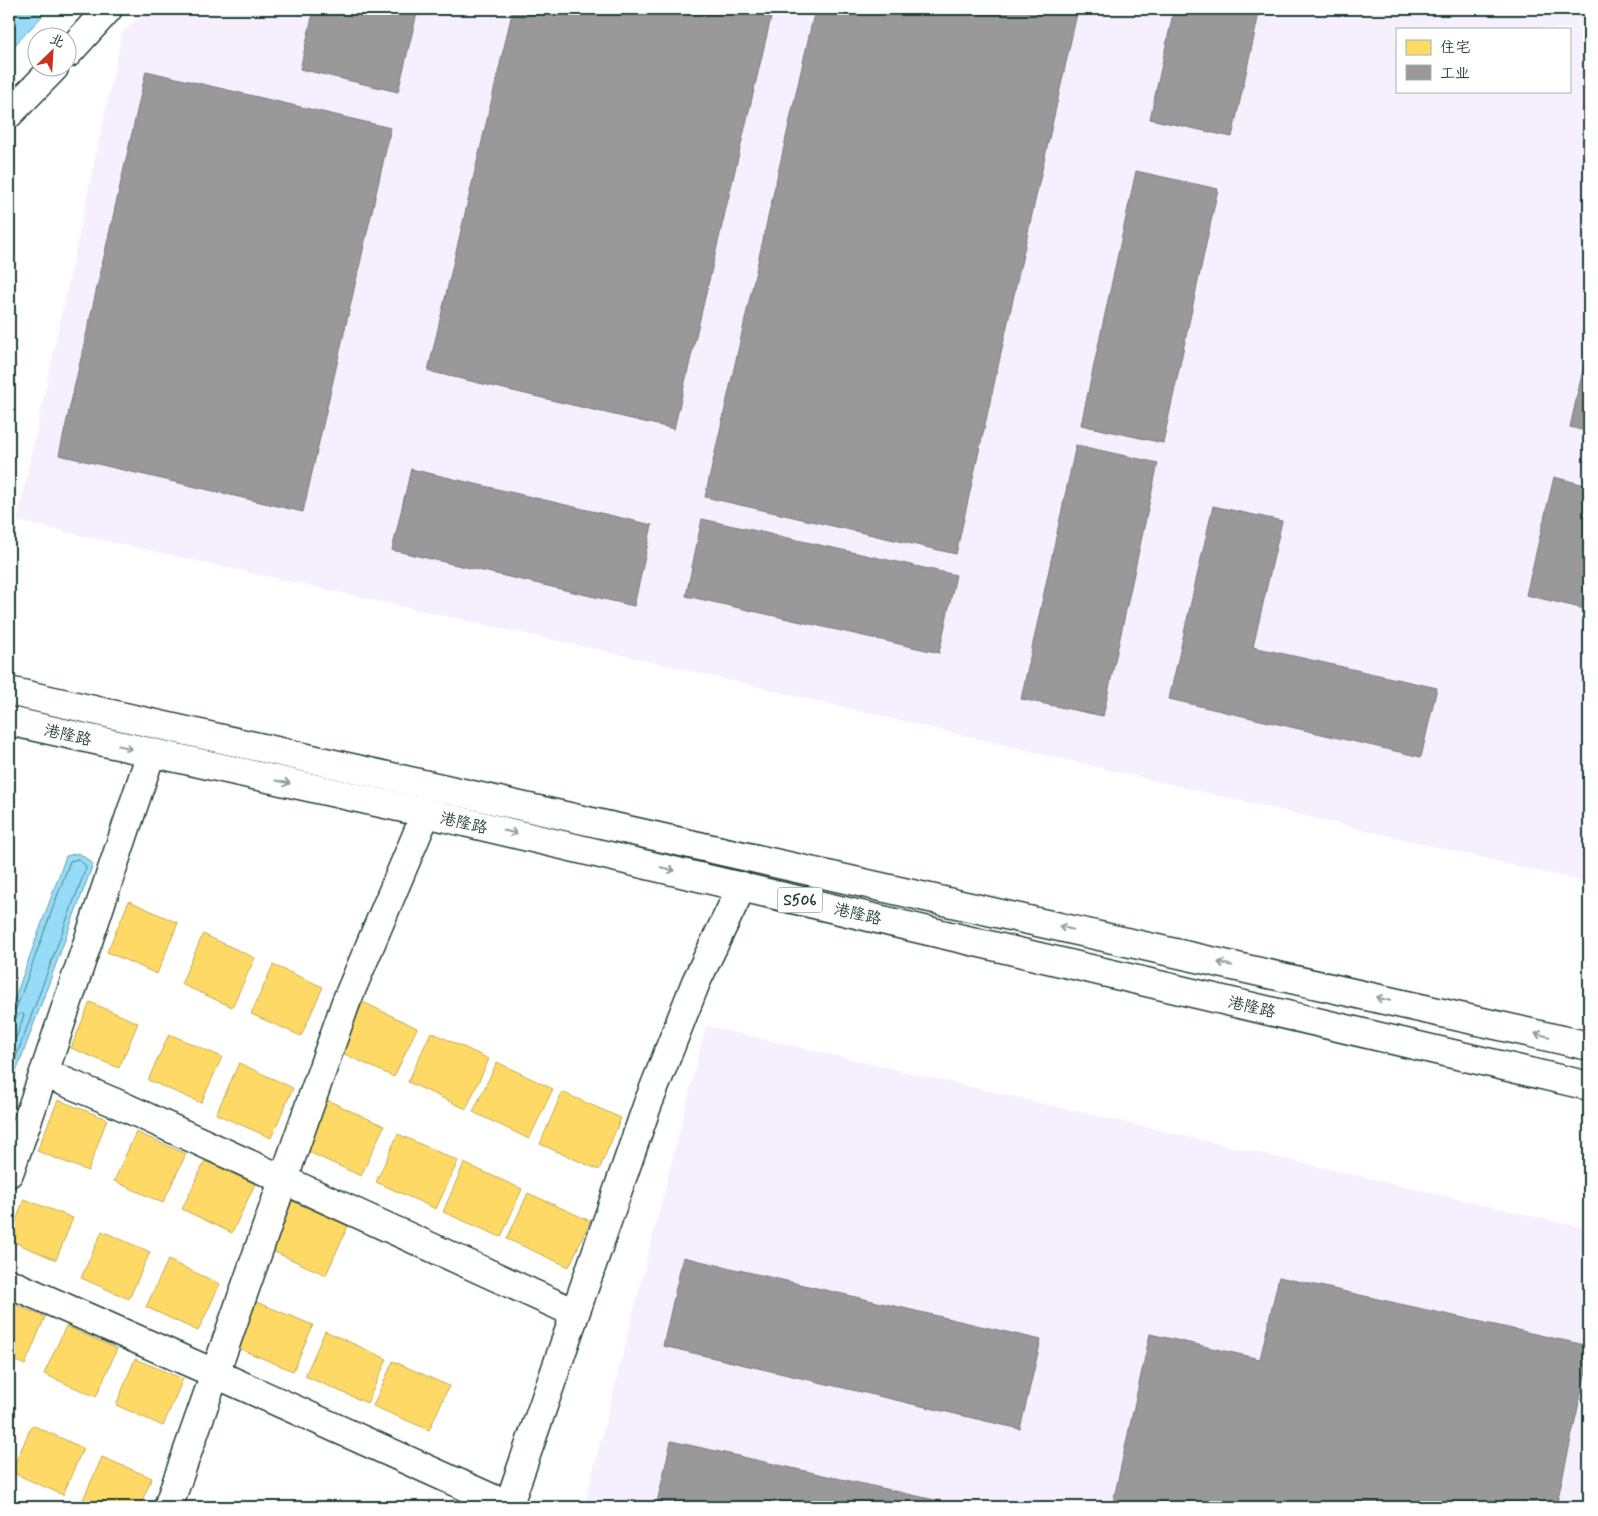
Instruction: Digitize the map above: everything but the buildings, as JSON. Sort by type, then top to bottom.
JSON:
[{"type":"main road","points":[[78,42],[108,9]]},
{"type":"main road","points":[[9,114],[44,78]]},
{"type":"main road","name":"港隆路","points":[[9,691],[1589,1046]]},
{"type":"main road","name":"港隆路","points":[[9,720],[742,886],[1589,1086]]},
{"type":"main road","points":[[9,1173],[44,1074],[151,752]]},
{"type":"main road","points":[[168,1507],[346,1002],[426,813]]},
{"type":"main road","points":[[9,1283],[216,1374],[508,1507],[658,1079],[696,982],[742,886]]},
{"type":"main road","points":[[44,1074],[118,1104],[575,1313]]},
{"type":"shaded area","points":[[147,9],[1589,9],[1589,883],[640,659],[17,521],[122,34]]},
{"type":"shaded area","points":[[706,1026],[1589,1229],[1589,1507],[584,1507]]},
{"type":"water","points":[[9,9],[49,9],[31,28],[28,28],[28,31],[9,51]]},
{"type":"water","points":[[79,853],[93,864],[9,1091],[9,1014],[66,856]]}]
